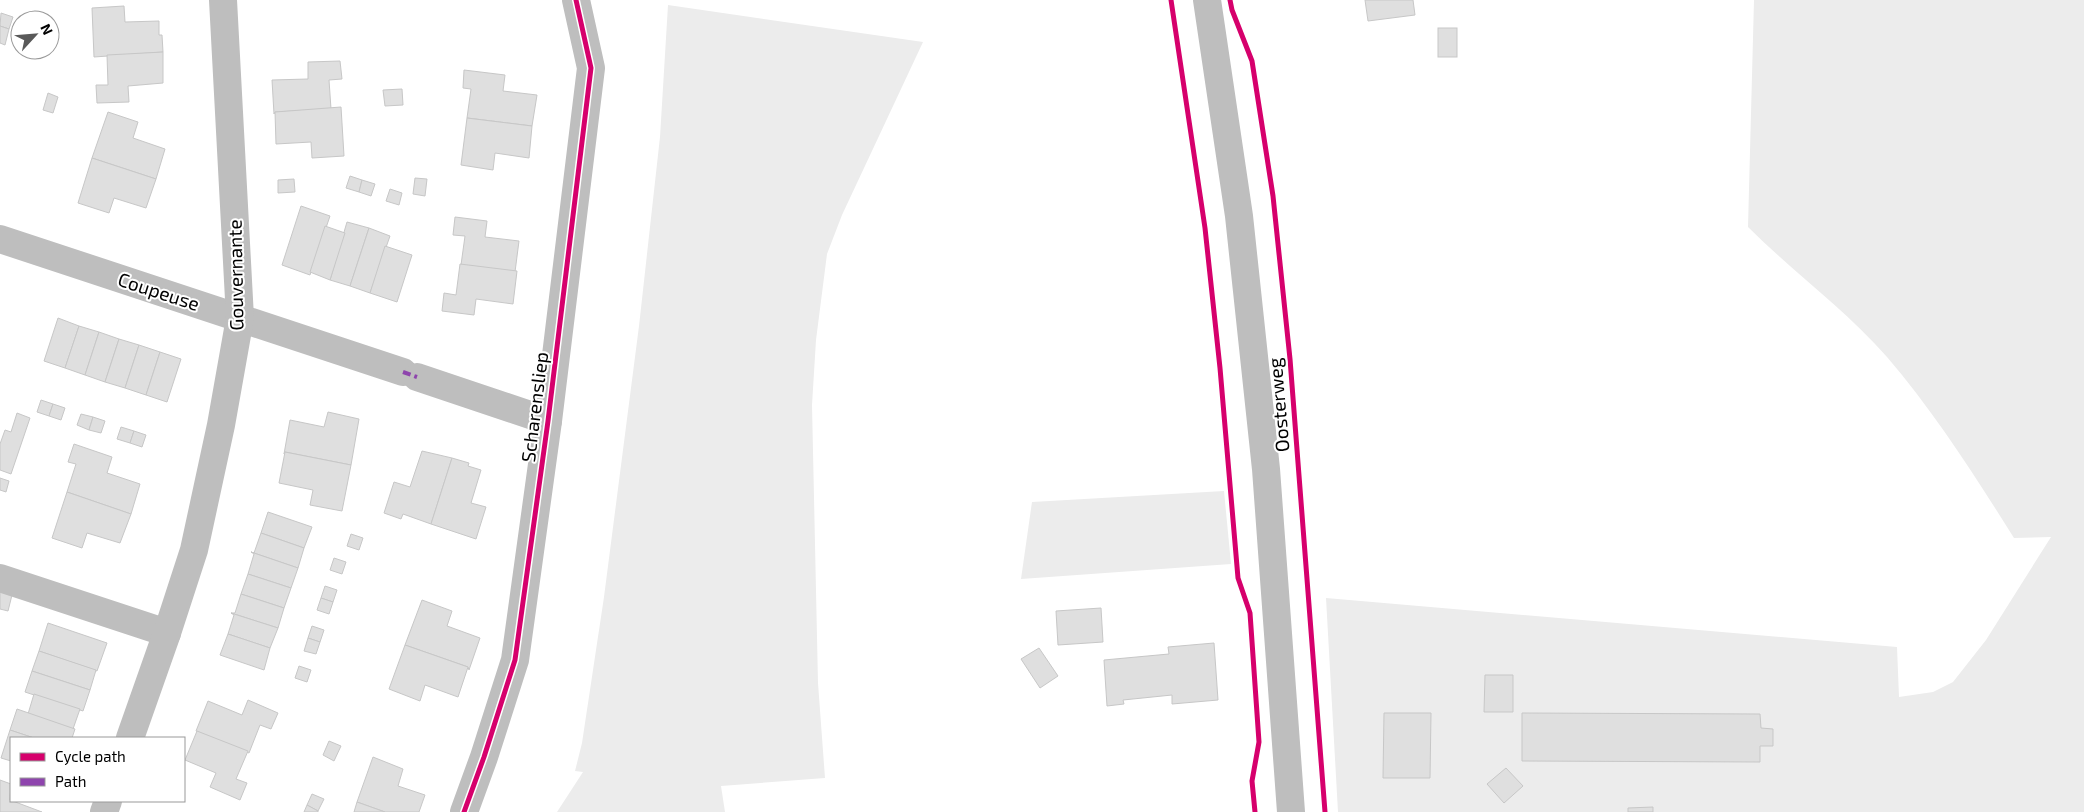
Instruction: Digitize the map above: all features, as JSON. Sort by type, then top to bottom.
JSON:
[{"type":"street","name":"Gouvernante","points":[[130,737],[194,550],[222,425],[240,318],[223,0]]},
{"type":"street","name":"Scharensliep","points":[[464,812],[484,757],[514,660],[548,421],[591,68],[576,0]]},
{"type":"street","name":"Oosterweg","points":[[1207,0],[1239,216],[1266,469],[1291,812]]},
{"type":"street","name":"Coupeuse","points":[[0,240],[548,421]]},
{"type":"street","points":[[0,578],[167,633]]},
{"type":"shaded area","points":[[1754,0],[2084,0],[2084,812],[1338,812],[1326,598],[1897,647],[1899,697],[1933,692],[1953,682],[1986,640],[2051,537],[2014,538],[1969,468],[1905,378],[1871,339],[1748,227]]},
{"type":"shaded area","points":[[668,5],[923,42],[842,215],[827,254],[816,340],[812,405],[818,683],[825,778],[721,786],[725,812],[557,812],[583,772],[575,771],[582,743],[604,597],[639,326],[660,137]]},
{"type":"shaded area","points":[[1224,491],[1231,564],[1021,579],[1032,502]]},
{"type":"building","points":[[1365,0],[1413,0],[1415,15],[1368,21]]},
{"type":"building","points":[[124,6],[125,22],[159,21],[159,35],[162,35],[163,52],[94,57],[92,8]]},
{"type":"building","points":[[1,13],[10,16],[9,29],[0,26]]},
{"type":"building","points":[[0,26],[9,29],[5,45],[0,43]]},
{"type":"building","points":[[1438,28],[1457,28],[1457,57],[1438,57]]},
{"type":"building","points":[[163,52],[163,83],[128,86],[129,102],[97,103],[96,85],[108,85],[107,55]]},
{"type":"building","points":[[340,61],[342,79],[329,80],[331,109],[275,112],[274,114],[272,80],[308,79],[308,62]]},
{"type":"building","points":[[464,70],[505,75],[503,91],[537,95],[532,126],[467,118],[471,89],[463,88]]},
{"type":"building","points":[[402,89],[403,105],[385,106],[383,90]]},
{"type":"building","points":[[48,93],[58,97],[53,113],[43,110]]},
{"type":"building","points":[[341,107],[344,156],[312,158],[311,142],[276,144],[275,112]]},
{"type":"building","points":[[108,112],[138,122],[133,138],[165,149],[156,179],[92,158]]},
{"type":"building","points":[[467,118],[532,126],[529,158],[495,153],[493,170],[461,165]]},
{"type":"building","points":[[92,158],[156,179],[146,208],[114,198],[109,213],[78,203]]},
{"type":"building","points":[[350,176],[362,180],[359,192],[346,188]]},
{"type":"building","points":[[415,178],[427,179],[425,196],[413,194]]},
{"type":"building","points":[[294,179],[295,192],[278,193],[278,180]]},
{"type":"building","points":[[362,180],[375,184],[371,196],[359,192]]},
{"type":"building","points":[[390,189],[402,193],[399,205],[386,201]]},
{"type":"building","points":[[301,206],[330,216],[310,275],[282,265]]},
{"type":"building","points":[[455,217],[487,221],[485,237],[519,241],[515,272],[461,265],[465,236],[453,235]]},
{"type":"building","points":[[347,222],[369,228],[350,286],[330,280]]},
{"type":"building","points":[[325,226],[345,233],[330,280],[310,272]]},
{"type":"building","points":[[369,228],[390,236],[370,293],[350,286]]},
{"type":"building","points":[[385,246],[412,255],[397,302],[370,293]]},
{"type":"building","points":[[460,264],[517,271],[513,304],[476,299],[474,315],[442,311],[444,293],[456,295]]},
{"type":"building","points":[[58,318],[79,326],[65,368],[44,361]]},
{"type":"building","points":[[79,326],[99,332],[85,375],[65,368]]},
{"type":"building","points":[[99,332],[119,339],[105,382],[85,375]]},
{"type":"building","points":[[119,339],[139,345],[125,388],[105,382]]},
{"type":"building","points":[[139,345],[160,352],[146,395],[125,388]]},
{"type":"building","points":[[160,352],[181,359],[167,402],[146,395]]},
{"type":"building","points":[[41,400],[53,404],[49,416],[37,412]]},
{"type":"building","points":[[53,404],[65,408],[61,420],[49,416]]},
{"type":"building","points":[[328,412],[359,419],[351,465],[285,452],[284,454],[290,420],[324,427]]},
{"type":"building","points":[[17,413],[30,418],[11,474],[0,470],[0,444],[5,430],[11,432]]},
{"type":"building","points":[[81,414],[93,417],[89,430],[77,425]]},
{"type":"building","points":[[93,417],[105,421],[101,433],[89,430]]},
{"type":"building","points":[[121,427],[134,431],[130,443],[117,439]]},
{"type":"building","points":[[134,431],[146,435],[142,447],[130,443]]},
{"type":"building","points":[[74,444],[112,457],[107,473],[140,484],[131,514],[67,492],[76,464],[68,462]]},
{"type":"building","points":[[422,451],[452,458],[431,524],[403,514],[401,519],[384,513],[394,482],[410,487]]},
{"type":"building","points":[[285,452],[351,465],[342,511],[310,505],[313,490],[279,483]]},
{"type":"building","points":[[452,458],[469,463],[468,466],[481,470],[471,503],[486,507],[476,539],[431,524]]},
{"type":"building","points":[[0,478],[9,481],[6,492],[0,490]]},
{"type":"building","points":[[67,492],[131,514],[120,543],[87,533],[82,548],[52,538]]},
{"type":"building","points":[[268,512],[312,527],[304,548],[261,533]]},
{"type":"building","points":[[261,533],[304,548],[298,568],[251,552],[254,553]]},
{"type":"building","points":[[351,534],[363,538],[359,550],[347,546]]},
{"type":"building","points":[[251,552],[298,568],[291,588],[248,574],[254,554]]},
{"type":"building","points":[[334,558],[346,562],[342,574],[330,570]]},
{"type":"building","points":[[248,574],[291,588],[284,608],[241,594]]},
{"type":"building","points":[[325,586],[337,590],[333,602],[321,598]]},
{"type":"building","points":[[0,592],[12,595],[8,611],[0,609]]},
{"type":"building","points":[[241,594],[284,608],[278,628],[231,613],[235,613]]},
{"type":"building","points":[[321,598],[333,602],[329,614],[317,610]]},
{"type":"building","points":[[422,600],[452,611],[447,626],[480,638],[469,670],[468,667],[405,645]]},
{"type":"building","points":[[1101,608],[1103,642],[1058,645],[1056,611]]},
{"type":"building","points":[[231,613],[278,628],[270,648],[228,634],[234,615]]},
{"type":"building","points":[[48,623],[107,643],[97,671],[39,651]]},
{"type":"building","points":[[312,626],[324,630],[320,642],[308,638]]},
{"type":"building","points":[[228,634],[270,648],[264,670],[220,655]]},
{"type":"building","points":[[308,638],[320,642],[316,654],[304,651]]},
{"type":"building","points":[[1214,643],[1218,700],[1172,704],[1172,695],[1123,700],[1124,704],[1107,706],[1104,660],[1169,654],[1168,647]]},
{"type":"building","points":[[405,645],[468,667],[458,697],[425,685],[420,701],[389,689]]},
{"type":"building","points":[[1039,648],[1058,676],[1040,688],[1021,659]]},
{"type":"building","points":[[39,651],[96,670],[90,690],[32,671]]},
{"type":"building","points":[[299,666],[311,670],[307,682],[295,678]]},
{"type":"building","points":[[32,671],[90,690],[83,711],[25,692]]},
{"type":"building","points":[[1485,675],[1513,675],[1513,712],[1484,712]]},
{"type":"building","points":[[34,694],[80,709],[73,729],[28,714]]},
{"type":"building","points":[[248,700],[278,713],[271,729],[260,725],[249,753],[196,731],[208,701],[242,715]]},
{"type":"building","points":[[17,709],[75,729],[72,737],[31,737],[10,730]]},
{"type":"building","points":[[1384,713],[1431,713],[1430,778],[1383,778]]},
{"type":"building","points":[[1522,713],[1760,714],[1761,728],[1773,729],[1773,746],[1760,746],[1760,762],[1522,761]]},
{"type":"building","points":[[10,730],[31,737],[10,737],[10,761],[1,758]]},
{"type":"building","points":[[197,731],[248,751],[236,779],[247,783],[240,800],[210,787],[216,773],[185,760]]},
{"type":"building","points":[[329,741],[341,746],[334,761],[323,755]]},
{"type":"building","points":[[373,757],[403,769],[398,786],[425,795],[419,812],[385,812],[357,802]]},
{"type":"building","points":[[1506,768],[1523,786],[1504,803],[1487,784]]},
{"type":"building","points":[[0,780],[10,784],[10,802],[15,802],[42,812],[0,812]]},
{"type":"building","points":[[312,794],[324,799],[318,811],[307,805]]},
{"type":"building","points":[[357,802],[385,812],[354,812]]},
{"type":"building","points":[[307,805],[318,811],[318,812],[304,812]]},
{"type":"building","points":[[1653,807],[1653,812],[1628,812],[1628,808]]},
{"type":"marked path","points":[[403,372],[417,377]]},
{"type":"cycle path","points":[[464,812],[515,660],[548,421],[591,68],[576,0]]},
{"type":"cycle path","points":[[1171,0],[1205,228],[1220,368],[1238,578],[1250,613],[1259,742],[1252,781],[1255,812]]},
{"type":"cycle path","points":[[1230,0],[1232,10],[1252,61],[1273,196],[1290,359],[1325,812]]}]
